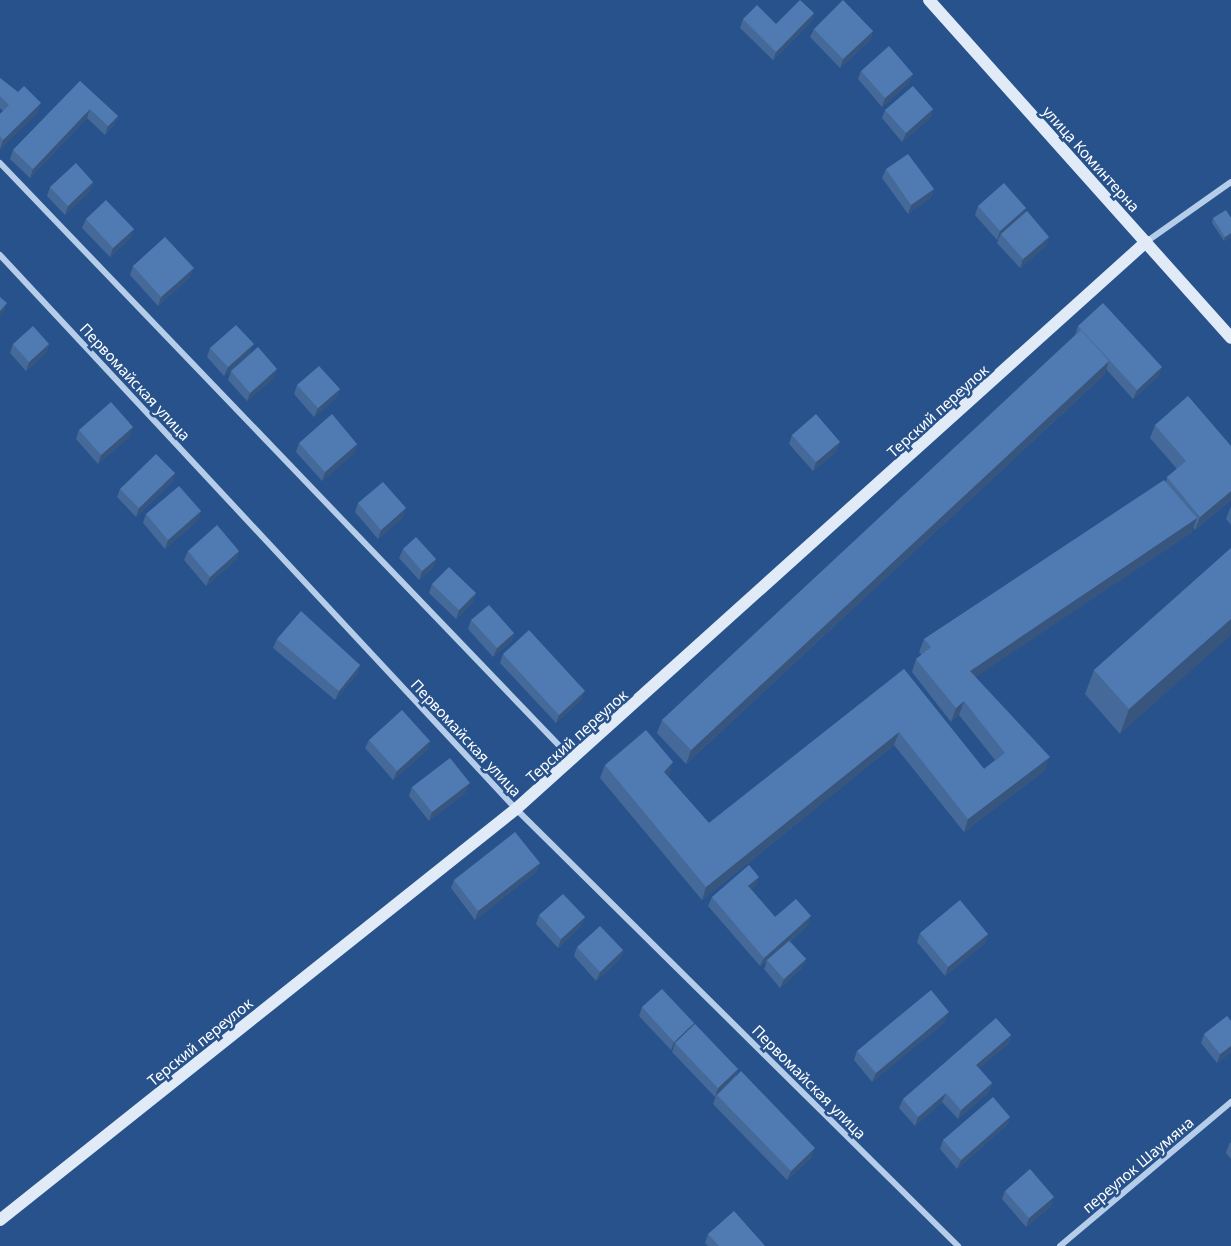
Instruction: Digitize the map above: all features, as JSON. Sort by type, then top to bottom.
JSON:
[{"type":"street","name":"улица Коминтерна","points":[[929,0],[1231,338]]},
{"type":"street","points":[[0,163],[574,760]]},
{"type":"street","points":[[1146,242],[1231,182]]},
{"type":"street","name":"Терский переулок","points":[[0,1220],[516,809],[574,760],[1146,242]]},
{"type":"street","name":"Первомайская улица","points":[[0,255],[516,809],[958,1246]]},
{"type":"street","name":"переулок Шаумяна","points":[[1060,1246],[1231,1102]]},
{"type":"building","points":[[800,0],[814,13],[776,52],[743,19],[757,5],[776,24]]},
{"type":"building","points":[[843,0],[873,31],[843,59],[814,29]]},
{"type":"building","points":[[889,46],[913,74],[885,98],[861,71]]},
{"type":"building","points":[[0,78],[18,92],[24,86],[41,103],[3,140],[0,136],[0,114],[9,105],[0,96]]},
{"type":"building","points":[[80,81],[118,116],[108,126],[90,109],[33,169],[13,150]]},
{"type":"building","points":[[913,86],[933,109],[906,133],[885,110]]},
{"type":"building","points":[[908,154],[934,189],[911,205],[886,169]]},
{"type":"building","points":[[76,163],[93,182],[68,206],[50,187]]},
{"type":"building","points":[[1004,183],[1026,208],[1000,231],[978,206]]},
{"type":"building","points":[[106,200],[134,229],[113,248],[86,219]]},
{"type":"building","points":[[1226,210],[1231,218],[1231,233],[1225,237],[1213,218]]},
{"type":"building","points":[[1027,211],[1049,237],[1023,259],[1001,234]]},
{"type":"building","points":[[165,237],[194,268],[161,297],[133,266]]},
{"type":"building","points":[[0,297],[7,303],[0,311]]},
{"type":"building","points":[[1103,303],[1162,367],[1137,390],[1078,326]]},
{"type":"building","points":[[236,325],[254,344],[228,367],[210,348]]},
{"type":"building","points":[[33,326],[49,344],[29,362],[13,344]]},
{"type":"building","points":[[1081,330],[1109,361],[691,750],[662,720]]},
{"type":"building","points":[[258,347],[277,369],[250,393],[231,371]]},
{"type":"building","points":[[319,366],[340,389],[318,408],[297,385]]},
{"type":"building","points":[[1188,396],[1231,446],[1231,491],[1200,517],[1167,477],[1186,461],[1155,425]]},
{"type":"building","points":[[111,402],[133,427],[101,455],[79,430]]},
{"type":"building","points":[[332,414],[357,444],[325,472],[299,443]]},
{"type":"building","points":[[816,414],[840,442],[816,462],[792,435]]},
{"type":"building","points":[[156,454],[175,473],[139,508],[120,489]]},
{"type":"building","points":[[1164,480],[1197,518],[970,671],[1050,757],[968,819],[899,732],[706,887],[605,765],[646,730],[673,762],[664,772],[709,823],[904,669],[984,769],[1005,753],[964,701],[956,708],[916,659],[931,647],[924,639]]},
{"type":"building","points":[[383,482],[406,508],[381,530],[358,503]]},
{"type":"building","points":[[179,486],[201,511],[168,540],[146,514]]},
{"type":"building","points":[[217,525],[239,551],[210,577],[188,551]]},
{"type":"building","points":[[416,537],[436,559],[422,571],[403,549]]},
{"type":"building","points":[[1231,548],[1231,619],[1129,709],[1094,670]]},
{"type":"building","points":[[449,567],[476,593],[459,610],[432,584]]},
{"type":"building","points":[[489,605],[514,633],[497,648],[471,620]]},
{"type":"building","points":[[301,611],[360,665],[339,691],[277,639]]},
{"type":"building","points":[[529,630],[585,691],[559,715],[503,654]]},
{"type":"building","points":[[402,710],[430,741],[397,771],[369,740]]},
{"type":"building","points":[[450,758],[470,783],[432,812],[412,787]]},
{"type":"building","points":[[515,832],[540,863],[478,911],[454,880]]},
{"type":"building","points":[[749,865],[759,877],[748,886],[775,917],[796,899],[811,916],[764,958],[712,897]]},
{"type":"building","points":[[563,894],[585,917],[561,939],[539,915]]},
{"type":"building","points":[[960,900],[988,934],[948,967],[920,933]]},
{"type":"building","points":[[600,926],[623,950],[600,972],[577,947]]},
{"type":"building","points":[[789,941],[806,959],[784,979],[767,960]]},
{"type":"building","points":[[662,989],[694,1023],[674,1042],[642,1007]]},
{"type":"building","points":[[931,990],[949,1012],[876,1073],[857,1051]]},
{"type":"building","points":[[1227,1016],[1231,1021],[1231,1046],[1220,1054],[1204,1034]]},
{"type":"building","points":[[996,1018],[1011,1035],[976,1065],[992,1083],[961,1110],[946,1093],[918,1117],[903,1099]]},
{"type":"building","points":[[695,1024],[738,1069],[718,1088],[675,1043]]},
{"type":"building","points":[[741,1071],[815,1148],[791,1171],[717,1095]]},
{"type":"building","points":[[993,1097],[1010,1117],[961,1160],[943,1140]]},
{"type":"building","points":[[1030,1169],[1054,1197],[1029,1218],[1005,1191]]},
{"type":"building","points":[[734,1211],[765,1246],[719,1246],[708,1234]]}]
